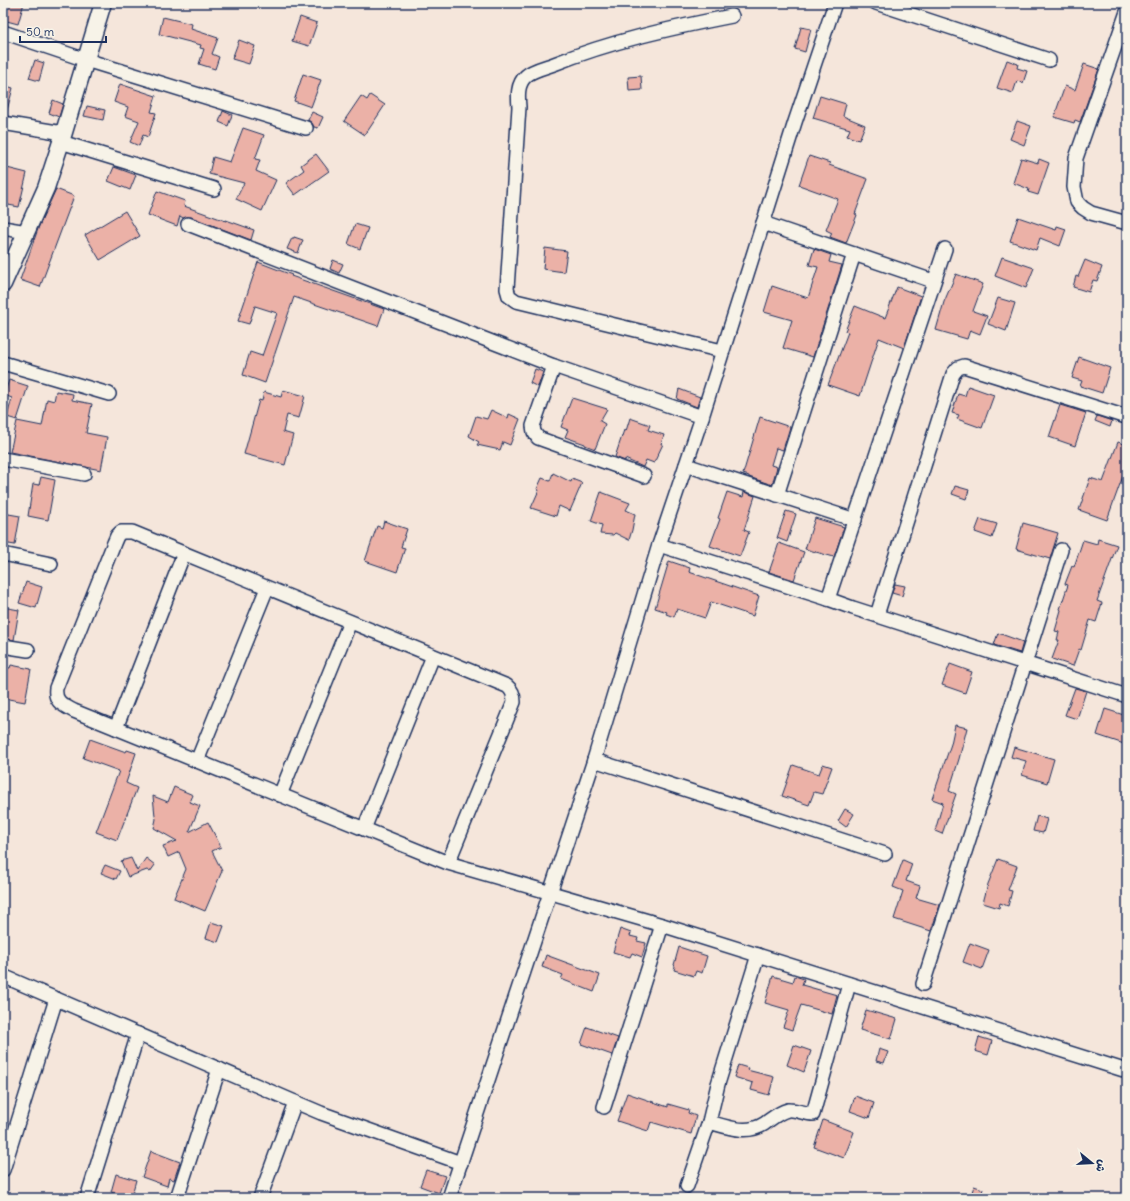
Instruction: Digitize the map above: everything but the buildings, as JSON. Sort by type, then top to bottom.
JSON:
[{"type":"main road","points":[[3,284],[46,188],[104,3]]},
{"type":"street","points":[[450,1198],[549,893],[594,760],[659,545],[702,417],[797,115],[836,3]]},
{"type":"street","points":[[876,3],[1049,60]]},
{"type":"street","points":[[1127,12],[1076,158],[1074,187],[1077,202],[1083,208],[1091,212],[1127,223]]},
{"type":"street","points":[[722,351],[516,301],[509,296],[507,289],[519,115],[518,94],[522,80],[527,74],[561,61],[636,37],[732,16]]},
{"type":"street","points":[[3,32],[86,60],[306,128]]},
{"type":"street","points":[[3,123],[62,137],[214,189]]},
{"type":"street","points":[[188,224],[554,366],[702,417]]},
{"type":"street","points":[[763,224],[933,281]]},
{"type":"street","points":[[3,228],[26,232]]},
{"type":"street","points":[[828,599],[933,281],[945,249]]},
{"type":"street","points":[[778,495],[854,254]]},
{"type":"street","points":[[3,363],[109,394]]},
{"type":"street","points":[[554,366],[533,426],[534,432],[538,438],[644,476]]},
{"type":"street","points":[[877,615],[953,374],[958,368],[964,366],[1123,416]]},
{"type":"street","points":[[3,459],[84,474]]},
{"type":"street","points":[[686,465],[854,520]]},
{"type":"street","points":[[448,863],[514,702],[514,695],[511,690],[507,686],[184,553],[132,532],[121,532],[117,536],[56,688],[55,695],[64,706],[448,863],[662,925],[1127,1071]]},
{"type":"street","points":[[659,545],[1127,696]]},
{"type":"street","points":[[923,984],[1061,550]]},
{"type":"street","points":[[116,728],[184,553]]},
{"type":"street","points":[[3,554],[51,564]]},
{"type":"street","points":[[197,761],[268,588]]},
{"type":"street","points":[[280,794],[350,622]]},
{"type":"street","points":[[3,646],[28,650]]},
{"type":"street","points":[[364,829],[433,656]]},
{"type":"street","points":[[594,760],[885,854]]},
{"type":"street","points":[[604,1107],[662,925]]},
{"type":"street","points":[[688,1186],[709,1122],[718,1084],[758,955]]},
{"type":"street","points":[[3,976],[321,1113],[461,1162]]},
{"type":"street","points":[[709,1122],[742,1131],[762,1126],[774,1116],[789,1110],[805,1114],[813,1114],[849,984]]},
{"type":"street","points":[[3,1170],[56,999]]},
{"type":"street","points":[[87,1198],[138,1034]]},
{"type":"street","points":[[177,1198],[219,1069]]},
{"type":"street","points":[[260,1198],[295,1102]]}]
